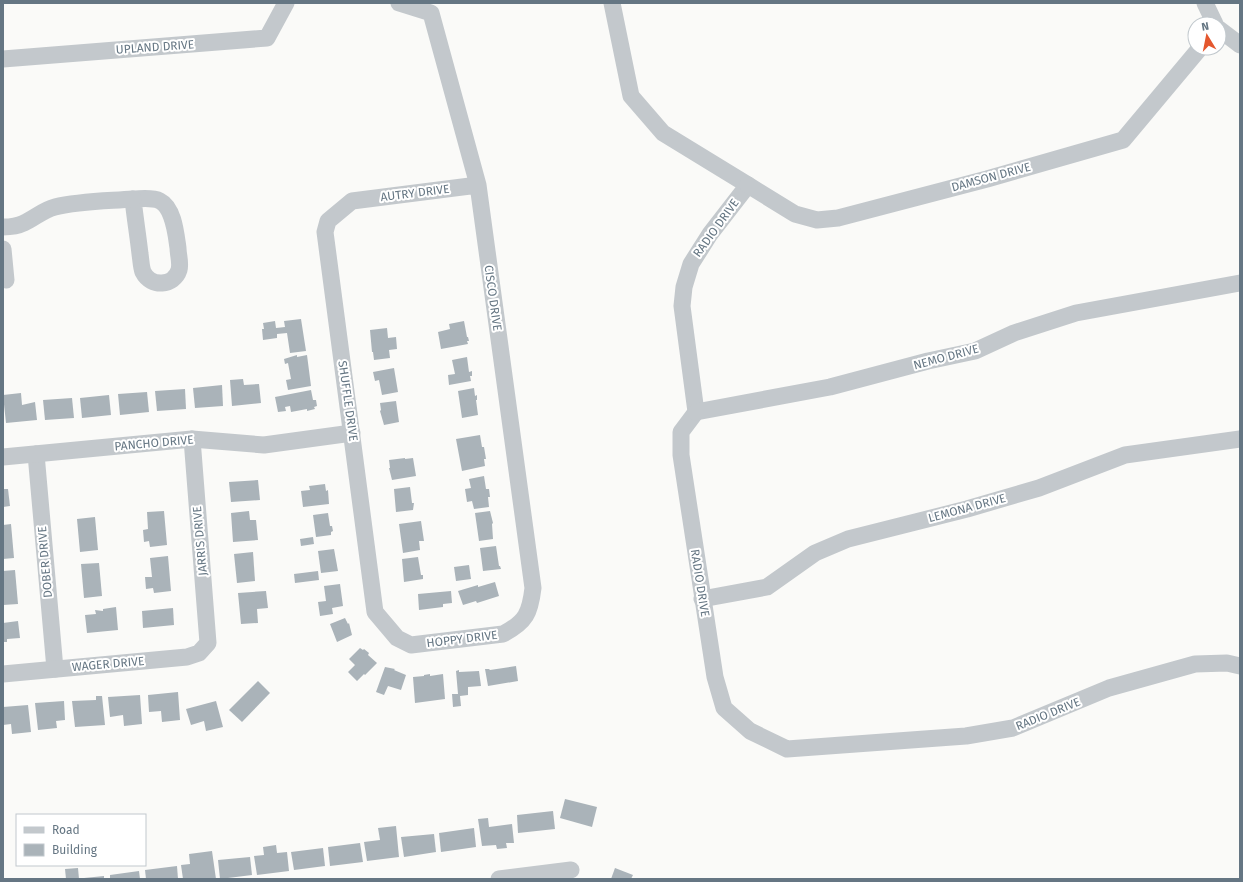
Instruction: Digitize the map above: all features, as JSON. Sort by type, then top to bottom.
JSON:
[{"type":"street","name":"UPLAND DRIVE","points":[[3,59],[268,38],[286,3]]},
{"type":"street","name":"CISCO DRIVE","points":[[399,3],[431,13],[478,185],[533,588]]},
{"type":"street","points":[[612,3],[631,96],[663,133],[748,185]]},
{"type":"street","points":[[1205,3],[1211,16]]},
{"type":"street","points":[[1227,35],[1240,45]]},
{"type":"street","name":"DAMSON DRIVE","points":[[748,185],[795,214],[817,220],[838,218],[987,179],[1123,140],[1193,56]]},
{"type":"street","name":"AUTRY DRIVE","points":[[352,202],[478,185]]},
{"type":"street","name":"RADIO DRIVE","points":[[748,185],[710,234],[691,264],[684,287],[682,306],[696,412],[681,432],[681,455],[714,677],[724,708],[750,731],[787,749],[966,736],[1013,728],[1109,688],[1195,664],[1227,663],[1240,666]]},
{"type":"street","points":[[3,227],[12,227],[24,223],[53,207],[67,204],[133,200],[151,199],[160,201],[165,205],[174,223],[179,269],[176,276],[169,282],[152,282],[143,272],[133,200]]},
{"type":"street","name":"SHUFFLE DRIVE","points":[[352,202],[328,221],[325,232],[375,612]]},
{"type":"street","points":[[3,248],[6,280]]},
{"type":"street","name":"NEMO DRIVE","points":[[696,412],[830,388],[928,361],[975,351],[1014,333],[1076,313],[1240,283]]},
{"type":"street","name":"PANCHO DRIVE","points":[[3,457],[192,439],[264,445],[352,433]]},
{"type":"street","name":"JARRIS DRIVE","points":[[192,439],[208,643]]},
{"type":"street","name":"LEMONA DRIVE","points":[[702,599],[767,587],[815,553],[848,539],[967,509],[1039,488],[1125,454],[1240,439]]},
{"type":"street","name":"DOBER DRIVE","points":[[36,454],[54,669]]},
{"type":"street","name":"HOPPY DRIVE","points":[[375,612],[396,638],[411,645],[503,634],[524,620],[531,606],[533,588]]},
{"type":"street","name":"WAGER DRIVE","points":[[3,674],[187,657],[199,653],[208,643]]},
{"type":"street","points":[[499,879],[571,870]]},
{"type":"building","points":[[301,319],[306,351],[290,353],[287,333],[277,334],[277,338],[263,340],[263,323],[275,321],[276,328],[285,327],[284,321]]},
{"type":"building","points":[[464,321],[469,341],[467,341],[468,344],[441,349],[438,332],[450,329],[449,324]]},
{"type":"building","points":[[387,328],[388,338],[396,337],[397,349],[389,350],[390,358],[374,360],[370,330]]},
{"type":"building","points":[[297,355],[297,357],[307,355],[311,386],[288,390],[286,380],[291,379],[288,363],[285,364],[284,359]]},
{"type":"building","points":[[467,357],[469,372],[472,371],[472,376],[470,376],[471,381],[449,385],[448,375],[455,374],[452,360]]},
{"type":"building","points":[[394,368],[398,392],[382,395],[379,380],[375,381],[373,372]]},
{"type":"building","points":[[243,379],[244,385],[259,384],[261,403],[232,406],[230,380]]},
{"type":"building","points":[[222,385],[223,406],[195,408],[193,388]]},
{"type":"building","points":[[474,388],[475,396],[477,395],[476,400],[478,415],[462,418],[458,391]]},
{"type":"building","points":[[185,389],[186,409],[157,411],[155,391]]},
{"type":"building","points":[[311,390],[313,400],[316,400],[317,406],[314,407],[315,409],[291,412],[290,406],[285,407],[286,411],[278,412],[275,397]]},
{"type":"building","points":[[147,392],[149,412],[120,415],[118,394]]},
{"type":"building","points":[[21,393],[22,405],[35,402],[37,420],[6,423],[3,395]]},
{"type":"building","points":[[109,395],[111,415],[82,418],[80,398]]},
{"type":"building","points":[[72,398],[74,418],[45,420],[43,400]]},
{"type":"building","points":[[396,401],[399,422],[384,425],[380,411],[380,403]]},
{"type":"building","points":[[480,435],[486,459],[484,459],[485,466],[462,471],[456,439]]},
{"type":"building","points":[[413,458],[416,476],[392,480],[389,460]]},
{"type":"building","points":[[484,476],[486,489],[489,489],[489,507],[474,509],[472,501],[467,502],[465,489],[471,488],[469,479]]},
{"type":"building","points":[[258,480],[260,500],[231,502],[229,482]]},
{"type":"building","points":[[325,484],[326,491],[328,490],[329,504],[303,507],[301,491],[310,490],[309,486]]},
{"type":"building","points":[[410,487],[412,503],[414,503],[413,510],[396,512],[394,489]]},
{"type":"building","points":[[3,489],[8,489],[10,506],[3,507]]},
{"type":"building","points":[[164,511],[167,545],[150,547],[149,541],[144,542],[143,530],[148,529],[147,512]]},
{"type":"building","points":[[249,511],[250,520],[256,520],[258,540],[233,542],[231,513]]},
{"type":"building","points":[[490,511],[493,523],[493,539],[479,541],[475,513]]},
{"type":"building","points":[[328,513],[330,526],[332,526],[333,531],[331,532],[331,535],[316,537],[313,515]]},
{"type":"building","points":[[95,517],[98,550],[80,552],[77,519]]},
{"type":"building","points":[[421,521],[424,541],[419,541],[420,550],[403,553],[399,524]]},
{"type":"building","points":[[11,524],[14,558],[3,559],[3,525]]},
{"type":"building","points":[[313,537],[314,544],[301,546],[300,539]]},
{"type":"building","points":[[496,546],[499,566],[501,569],[483,571],[480,548]]},
{"type":"building","points":[[334,549],[338,571],[321,573],[318,551]]},
{"type":"building","points":[[253,552],[255,581],[237,583],[234,554]]},
{"type":"building","points":[[168,556],[171,591],[154,593],[153,588],[146,589],[145,577],[152,577],[150,558]]},
{"type":"building","points":[[418,557],[423,579],[404,582],[402,559]]},
{"type":"building","points":[[99,563],[102,596],[84,598],[81,564]]},
{"type":"building","points":[[469,565],[471,579],[456,581],[454,567]]},
{"type":"building","points":[[15,570],[18,604],[3,605],[3,571]]},
{"type":"building","points":[[318,571],[319,580],[295,583],[294,574]]},
{"type":"building","points":[[495,582],[499,596],[477,603],[476,601],[463,605],[458,591]]},
{"type":"building","points":[[340,584],[343,606],[332,608],[333,614],[320,616],[318,602],[326,601],[324,586]]},
{"type":"building","points":[[266,591],[268,608],[257,609],[258,623],[241,624],[238,593]]},
{"type":"building","points":[[451,591],[452,603],[443,604],[443,607],[419,610],[418,594]]},
{"type":"building","points":[[116,607],[118,630],[87,633],[85,615],[96,614],[95,610],[103,611],[103,609]]},
{"type":"building","points":[[173,608],[174,625],[143,628],[142,611]]},
{"type":"building","points":[[345,618],[348,624],[349,623],[352,635],[337,642],[330,624]]},
{"type":"building","points":[[18,621],[20,638],[7,639],[7,642],[3,642],[3,623]]},
{"type":"building","points":[[360,648],[369,653],[368,655],[377,663],[357,681],[348,672],[355,665],[349,659]]},
{"type":"building","points":[[516,666],[518,681],[488,686],[485,669],[490,670]]},
{"type":"building","points":[[385,667],[395,669],[394,670],[406,675],[401,690],[388,686],[384,695],[376,692]]},
{"type":"building","points":[[459,670],[459,672],[479,671],[481,686],[468,687],[468,695],[460,696],[461,706],[453,707],[452,694],[458,694],[456,671]]},
{"type":"building","points":[[430,674],[430,676],[443,674],[445,699],[415,703],[413,677]]},
{"type":"building","points":[[258,681],[270,693],[242,722],[229,710]]},
{"type":"building","points":[[178,692],[180,720],[162,722],[161,711],[149,712],[148,695]]},
{"type":"building","points":[[140,695],[142,724],[124,726],[123,715],[110,717],[108,697]]},
{"type":"building","points":[[96,696],[102,696],[105,725],[75,727],[72,701],[96,700]]},
{"type":"building","points":[[64,701],[65,720],[56,721],[57,728],[38,730],[35,703]]},
{"type":"building","points":[[216,701],[223,727],[206,731],[204,721],[191,725],[186,709]]},
{"type":"building","points":[[28,705],[31,732],[12,734],[11,724],[3,725],[3,707]]},
{"type":"building","points":[[565,799],[597,807],[592,827],[560,818]]},
{"type":"building","points":[[553,811],[555,829],[518,833],[517,815]]},
{"type":"building","points":[[488,818],[489,827],[512,824],[514,843],[506,843],[507,848],[497,849],[496,845],[482,846],[478,819]]},
{"type":"building","points":[[396,826],[399,857],[367,861],[364,842],[380,840],[378,828]]},
{"type":"building","points":[[474,828],[476,847],[441,852],[439,833]]},
{"type":"building","points":[[434,834],[436,852],[404,857],[401,837]]},
{"type":"building","points":[[360,843],[363,862],[330,866],[328,847]]},
{"type":"building","points":[[276,845],[277,853],[287,852],[289,871],[257,875],[254,856],[264,855],[263,847]]},
{"type":"building","points":[[323,848],[325,866],[294,870],[291,852]]},
{"type":"building","points":[[212,851],[216,879],[183,879],[181,865],[190,864],[189,854]]},
{"type":"building","points":[[250,857],[252,875],[220,879],[218,860]]},
{"type":"building","points":[[177,866],[178,879],[146,879],[145,870]]},
{"type":"building","points":[[78,868],[79,879],[66,879],[65,869]]},
{"type":"building","points":[[615,868],[633,875],[631,879],[611,879]]},
{"type":"building","points":[[139,871],[140,879],[110,879],[110,875]]},
{"type":"building","points":[[104,876],[104,879],[84,879],[84,878]]}]
